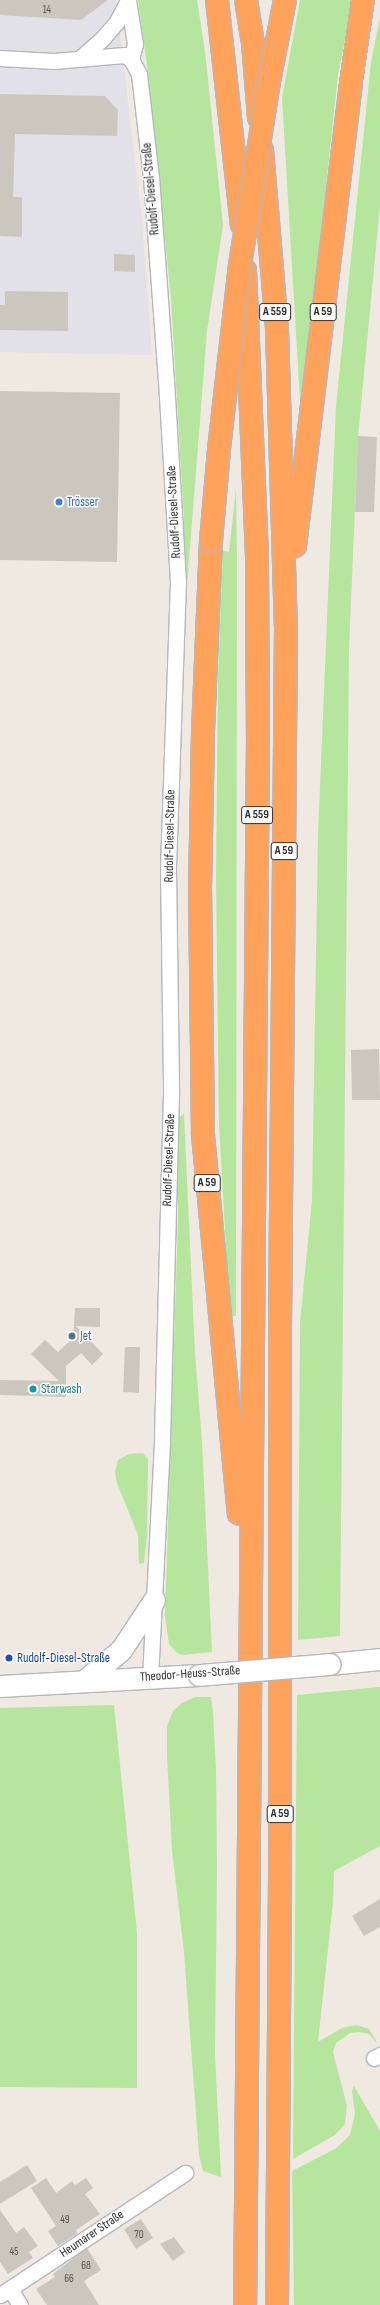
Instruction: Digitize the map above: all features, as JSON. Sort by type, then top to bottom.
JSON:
[{"type":"highway","name":"A 559","points":[[217,0],[241,215],[251,369],[257,556],[258,752],[250,1632]]},
{"type":"highway","name":"A 559","points":[[246,0],[253,43],[277,329],[286,625]]},
{"type":"highway","name":"A 59","points":[[246,2305],[250,1632],[203,1134],[200,888],[203,733],[212,541],[227,372],[240,265],[268,90],[285,0]]},
{"type":"highway","name":"A 59","points":[[277,2305],[280,1886],[280,1322],[286,625],[350,89],[363,0]]},
{"type":"main road","points":[[84,1681],[121,1650],[154,1600]]},
{"type":"main road","name":"Theodor-Heuss-Straße","points":[[0,1686],[198,1675],[380,1659]]},
{"type":"street","points":[[79,59],[101,40],[116,22],[128,0]]},
{"type":"street","points":[[0,58],[54,61],[124,55],[131,59],[135,44],[128,0]]},
{"type":"street","name":"Rudolf-Diesel-Straße","points":[[131,59],[139,74],[151,185],[178,581],[168,869],[171,1094],[162,1442],[150,1677]]},
{"type":"street","name":"Heumarer Straße","points":[[5,2292],[185,2173]]},
{"type":"street","points":[[5,2292],[20,2305]]},
{"type":"shaded area","points":[[0,0],[116,0],[142,220],[152,355],[0,352]]},
{"type":"green space","points":[[138,0],[197,0],[205,51],[223,225],[207,331],[187,586],[184,575],[184,518],[171,298],[149,80]]},
{"type":"green space","points":[[300,0],[353,0],[338,75],[301,417],[282,98]]},
{"type":"green space","points":[[380,18],[380,205],[358,437],[349,648],[340,1636],[298,1640],[300,1323],[312,1200],[318,834],[336,406],[371,62]]},
{"type":"green space","points":[[236,489],[236,1316],[230,1316],[219,1125],[216,878],[218,675],[223,551],[229,552]]},
{"type":"green space","points":[[184,1114],[195,1353],[202,1441],[212,1652],[183,1655],[177,1653],[169,1644],[165,1616],[178,1222],[178,1118]]},
{"type":"green space","points":[[143,1453],[148,1460],[147,1536],[144,1563],[139,1564],[138,1535],[117,1483],[115,1472],[118,1460],[129,1454]]},
{"type":"green space","points":[[380,1687],[380,1846],[334,1871],[333,1902],[318,2042],[342,2028],[357,2025],[369,2029],[378,2044],[369,2034],[359,2032],[350,2033],[336,2043],[333,2052],[347,2106],[345,2124],[335,2135],[293,2159],[297,1695]]},
{"type":"green space","points":[[195,1697],[211,1697],[213,1712],[216,1770],[217,1868],[215,2055],[221,2177],[203,2171],[199,2155],[184,1952],[172,1850],[167,1756],[167,1726],[173,1711],[182,1703]]},
{"type":"green space","points":[[114,1705],[137,1933],[137,2088],[0,2087],[0,1708]]},
{"type":"green space","points":[[354,2086],[380,2131],[380,2305],[294,2305],[292,2171],[335,2149],[350,2135],[355,2114],[352,2091]]},
{"type":"building","points":[[0,0],[108,0],[81,20],[0,15]]},
{"type":"building","points":[[0,94],[105,96],[118,110],[117,136],[15,134],[13,197],[22,197],[22,237],[0,236]]},
{"type":"building","points":[[114,254],[135,255],[135,272],[114,271]]},
{"type":"building","points":[[5,291],[68,292],[68,331],[0,330],[0,305],[5,305]]},
{"type":"building","name":"Trösser","points":[[0,391],[120,393],[117,562],[0,560]]},
{"type":"building","points":[[358,436],[377,437],[374,512],[355,512]]},
{"type":"building","points":[[379,1049],[380,1100],[352,1100],[351,1050]]},
{"type":"building","points":[[75,1308],[100,1308],[100,1327],[76,1326],[103,1354],[92,1365],[81,1353],[66,1366],[66,1397],[0,1395],[0,1380],[59,1381],[31,1354],[45,1340],[58,1352],[73,1338]]},
{"type":"building","points":[[125,1347],[140,1347],[139,1393],[123,1392]]},
{"type":"building","points":[[380,1899],[380,1927],[364,1936],[352,1916]]},
{"type":"building","points":[[27,2165],[37,2181],[0,2204],[0,2182]]},
{"type":"building","points":[[46,2178],[56,2193],[72,2181],[75,2185],[86,2178],[93,2188],[85,2194],[100,2214],[76,2230],[78,2233],[58,2246],[48,2231],[56,2226],[31,2188]]},
{"type":"building","points":[[0,2210],[16,2233],[24,2227],[38,2246],[29,2252],[33,2258],[8,2274],[0,2262]]},
{"type":"building","points":[[141,2219],[153,2238],[136,2249],[124,2229]]},
{"type":"building","points":[[174,2237],[185,2252],[173,2261],[160,2244]]},
{"type":"building","points":[[87,2248],[101,2270],[84,2281],[99,2305],[47,2305],[36,2289],[55,2277],[53,2274]]},
{"type":"place","name":"Trösser","points":[[59,502]]},
{"type":"place","name":"Jet","points":[[72,1336]]},
{"type":"place","name":"Starwash","points":[[33,1389]]},
{"type":"place","name":"Rudolf-Diesel-Straße","points":[[9,1658]]}]
